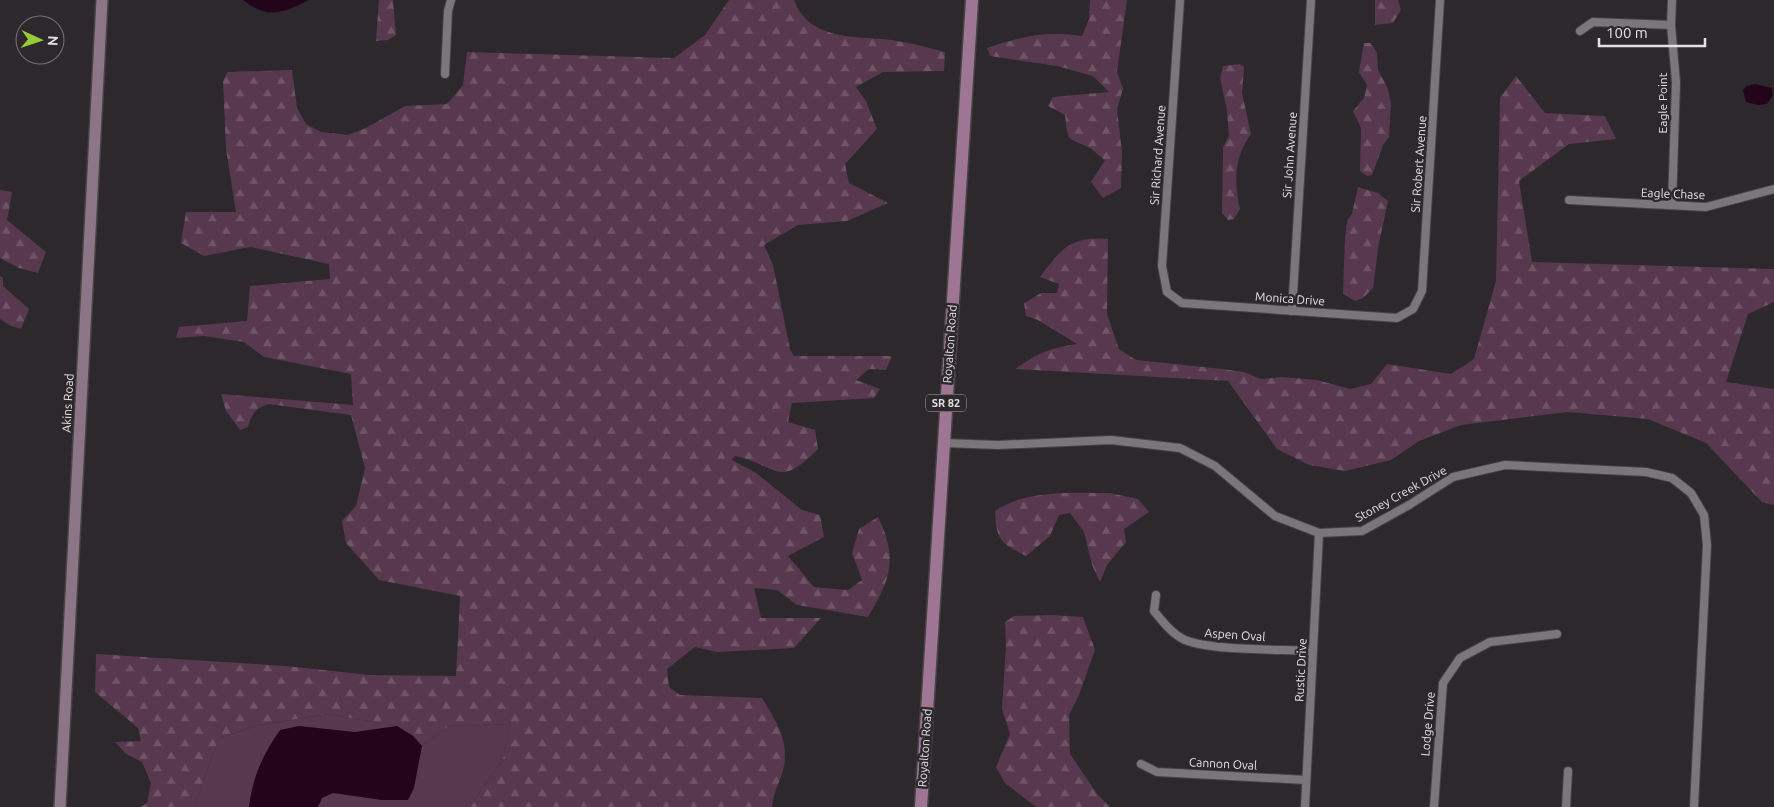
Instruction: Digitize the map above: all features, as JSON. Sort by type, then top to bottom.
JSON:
[{"type":"main road","name":"Royalton Road","points":[[921,807],[972,0]]},
{"type":"street","name":"Akins Road","points":[[60,807],[102,0]]},
{"type":"street","points":[[444,74],[448,11],[451,0]]},
{"type":"street","name":"Sir Richard Avenue","points":[[1180,0],[1162,266],[1166,292],[1182,303]]},
{"type":"street","name":"Sir John Avenue","points":[[1292,311],[1311,0]]},
{"type":"street","name":"Sir Robert Avenue","points":[[1397,318],[1413,309],[1422,291],[1440,0]]},
{"type":"street","name":"Eagle Point","points":[[1672,0],[1671,25],[1676,82],[1672,206]]},
{"type":"street","points":[[1580,31],[1593,22],[1671,25]]},
{"type":"street","name":"Eagle Chase","points":[[1569,200],[1706,207],[1774,188]]},
{"type":"street","name":"Monica Drive","points":[[1182,303],[1397,318]]},
{"type":"street","name":"Stoney Creek Drive","points":[[944,443],[998,445],[1111,440],[1180,448],[1215,466],[1275,516],[1320,534],[1362,531],[1409,506],[1453,477],[1506,466],[1646,472],[1672,478],[1691,493],[1704,515],[1707,546],[1694,807]]},
{"type":"street","name":"Rustic Drive","points":[[1305,807],[1320,534]]},
{"type":"street","name":"Aspen Oval","points":[[1156,595],[1154,611],[1167,627],[1184,640],[1204,645],[1313,651]]},
{"type":"street","name":"Lodge Drive","points":[[1434,807],[1443,682],[1460,658],[1490,642],[1557,634]]},
{"type":"street","name":"Cannon Oval","points":[[1141,764],[1157,772],[1306,780]]},
{"type":"street","points":[[1566,807],[1568,771]]},
{"type":"green space","points":[[379,0],[393,0],[396,35],[388,40],[376,41]]},
{"type":"green space","points":[[729,0],[794,0],[801,13],[822,30],[849,36],[899,41],[945,52],[944,71],[883,72],[856,87],[866,101],[877,129],[845,164],[849,183],[888,203],[847,221],[798,225],[764,245],[773,265],[790,349],[794,356],[892,356],[886,370],[869,369],[856,380],[880,389],[874,398],[792,403],[788,422],[815,430],[818,449],[794,469],[778,472],[735,456],[732,460],[756,473],[802,510],[820,515],[824,537],[788,556],[814,587],[848,590],[862,580],[852,553],[859,529],[878,517],[888,545],[889,568],[882,591],[868,617],[797,605],[777,590],[754,588],[761,618],[821,618],[794,648],[717,652],[695,647],[667,669],[669,687],[680,695],[762,698],[780,730],[785,756],[784,766],[772,807],[470,807],[503,759],[511,724],[449,726],[422,746],[413,736],[397,726],[328,714],[259,725],[219,738],[194,807],[141,807],[147,803],[151,783],[142,762],[126,754],[115,742],[141,741],[138,728],[95,692],[96,654],[286,666],[370,675],[456,676],[460,596],[379,580],[346,543],[342,521],[356,506],[365,468],[351,415],[268,404],[255,412],[248,427],[240,430],[226,411],[221,394],[353,405],[351,374],[264,357],[244,342],[204,336],[176,338],[179,327],[247,321],[250,286],[330,279],[329,264],[250,247],[204,256],[181,243],[186,212],[236,212],[226,149],[223,82],[227,72],[292,70],[297,108],[306,124],[321,132],[348,135],[366,128],[405,106],[447,104],[463,85],[467,52],[674,58],[705,35]]},
{"type":"green space","points":[[1090,0],[1127,0],[1117,72],[1123,89],[1117,109],[1122,152],[1121,188],[1103,198],[1091,182],[1105,160],[1090,148],[1072,140],[1068,134],[1065,115],[1048,106],[1053,97],[1109,92],[1093,76],[1057,66],[990,56],[987,48],[1011,40],[1045,34],[1082,36],[1089,19]]},
{"type":"green space","points":[[1375,0],[1398,0],[1401,10],[1393,23],[1375,25]]},
{"type":"green space","points":[[1364,43],[1371,43],[1377,53],[1378,70],[1388,89],[1391,104],[1389,137],[1383,145],[1372,175],[1367,176],[1360,171],[1361,128],[1353,111],[1364,98],[1367,85],[1359,72]]},
{"type":"green space","points":[[1240,64],[1244,67],[1242,93],[1251,134],[1245,143],[1238,161],[1236,179],[1240,209],[1234,219],[1228,220],[1222,213],[1223,147],[1229,136],[1227,111],[1220,78],[1223,66]]},
{"type":"green space","points":[[1516,76],[1545,113],[1605,116],[1616,139],[1569,144],[1519,181],[1532,262],[1774,269],[1774,302],[1748,314],[1726,382],[1774,389],[1774,505],[1762,502],[1706,443],[1648,419],[1568,412],[1461,425],[1419,441],[1391,460],[1345,471],[1309,465],[1277,449],[1228,381],[1015,369],[1044,352],[1077,344],[1038,320],[1026,316],[1024,303],[1041,293],[1057,293],[1059,284],[1040,277],[1054,259],[1068,246],[1084,240],[1108,239],[1107,314],[1119,349],[1136,360],[1244,372],[1261,379],[1282,377],[1317,380],[1350,389],[1371,384],[1387,364],[1451,374],[1474,359],[1496,281],[1500,98]]},
{"type":"green space","points":[[1358,187],[1378,193],[1388,201],[1379,243],[1373,288],[1363,298],[1355,301],[1343,294],[1347,221],[1352,214]]},
{"type":"green space","points":[[0,190],[12,192],[7,220],[46,252],[38,273],[19,268],[0,258]]},
{"type":"green space","points":[[0,276],[3,278],[3,286],[29,309],[21,329],[11,326],[0,319]]},
{"type":"green space","points":[[1110,493],[1138,499],[1149,512],[1124,529],[1126,542],[1107,565],[1100,582],[1092,565],[1084,532],[1070,513],[1059,515],[1050,536],[1026,556],[1010,547],[998,534],[995,511],[1021,499],[1051,494]]},
{"type":"green space","points":[[1052,615],[1083,617],[1095,650],[1079,695],[1069,715],[1070,754],[1098,795],[1110,807],[1036,807],[1005,783],[996,767],[1010,734],[1002,709],[1006,644],[1005,622],[1014,616]]},
{"type":"green space","points":[[328,714],[397,726],[422,746],[449,726],[511,724],[503,759],[470,807],[194,807],[219,738],[259,725]]},
{"type":"shaded area","points":[[243,0],[309,0],[283,11],[268,12],[260,10]]},
{"type":"shaded area","points":[[1755,84],[1772,88],[1773,95],[1767,104],[1758,105],[1746,102],[1743,90],[1747,86]]},
{"type":"shaded area","points":[[299,726],[355,732],[397,726],[413,736],[422,746],[414,788],[408,800],[382,800],[333,793],[322,798],[318,807],[249,807],[253,786],[263,758],[280,730]]}]
